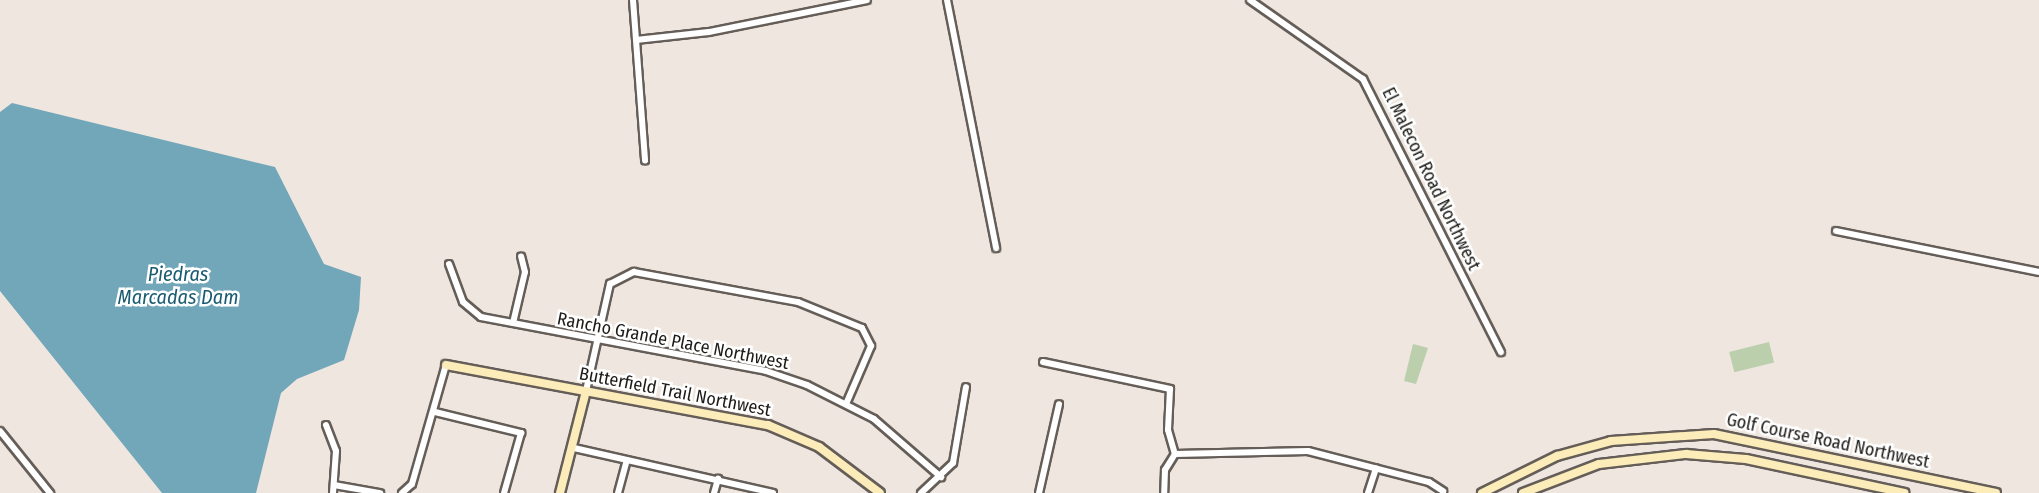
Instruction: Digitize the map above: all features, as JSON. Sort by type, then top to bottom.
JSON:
[{"type":"main road","name":"Butterfield Trail Northwest","points":[[446,365],[768,425],[819,447],[880,493]]},
{"type":"main road","points":[[560,493],[586,391]]},
{"type":"main road","name":"Golf Course Road Northwest","points":[[1482,493],[1547,460],[1611,441],[1714,434],[1996,493]]},
{"type":"main road","name":"Golf Course Road Northwest","points":[[1523,493],[1599,464],[1686,454],[1746,459],[1905,493]]},
{"type":"street","points":[[633,0],[645,161]]},
{"type":"street","points":[[636,40],[709,32],[867,0]]},
{"type":"street","points":[[947,0],[970,101],[996,248]]},
{"type":"street","name":"El Malecon Road Northwest","points":[[1250,0],[1363,79],[1501,352]]},
{"type":"street","points":[[1836,231],[2039,272]]},
{"type":"street","points":[[513,323],[525,272],[521,256]]},
{"type":"street","name":"Rancho Grande Place Northwest","points":[[449,264],[450,277],[472,312],[596,342],[766,371],[846,404],[892,433],[941,477]]},
{"type":"street","points":[[586,391],[610,284],[634,272],[798,302],[853,322],[868,336],[869,356],[846,404]]},
{"type":"street","points":[[1042,362],[1170,389],[1168,430],[1175,454],[1165,470],[1164,493]]},
{"type":"street","points":[[402,493],[412,484],[435,412],[446,365]]},
{"type":"street","points":[[921,493],[941,477],[959,448],[966,387]]},
{"type":"street","points":[[1040,493],[1059,404]]},
{"type":"street","points":[[435,412],[520,433],[504,493]]},
{"type":"street","points":[[326,425],[336,451],[333,493]]},
{"type":"street","points":[[1,434],[50,493]]},
{"type":"street","points":[[573,448],[773,493]]},
{"type":"street","points":[[1175,454],[1292,449],[1430,482],[1443,491]]},
{"type":"street","points":[[618,493],[627,459]]},
{"type":"street","points":[[1368,493],[1376,468]]},
{"type":"street","points":[[714,493],[717,479]]},
{"type":"street","points":[[334,485],[380,493]]},
{"type":"green space","points":[[1769,342],[1774,362],[1734,372],[1729,352]]},
{"type":"green space","points":[[1413,344],[1428,348],[1416,384],[1404,381]]},
{"type":"water","name":"Piedras Marcadas Dam","points":[[12,103],[275,167],[324,264],[361,277],[359,310],[344,360],[297,379],[281,393],[256,493],[162,493],[0,291],[0,112]]}]
